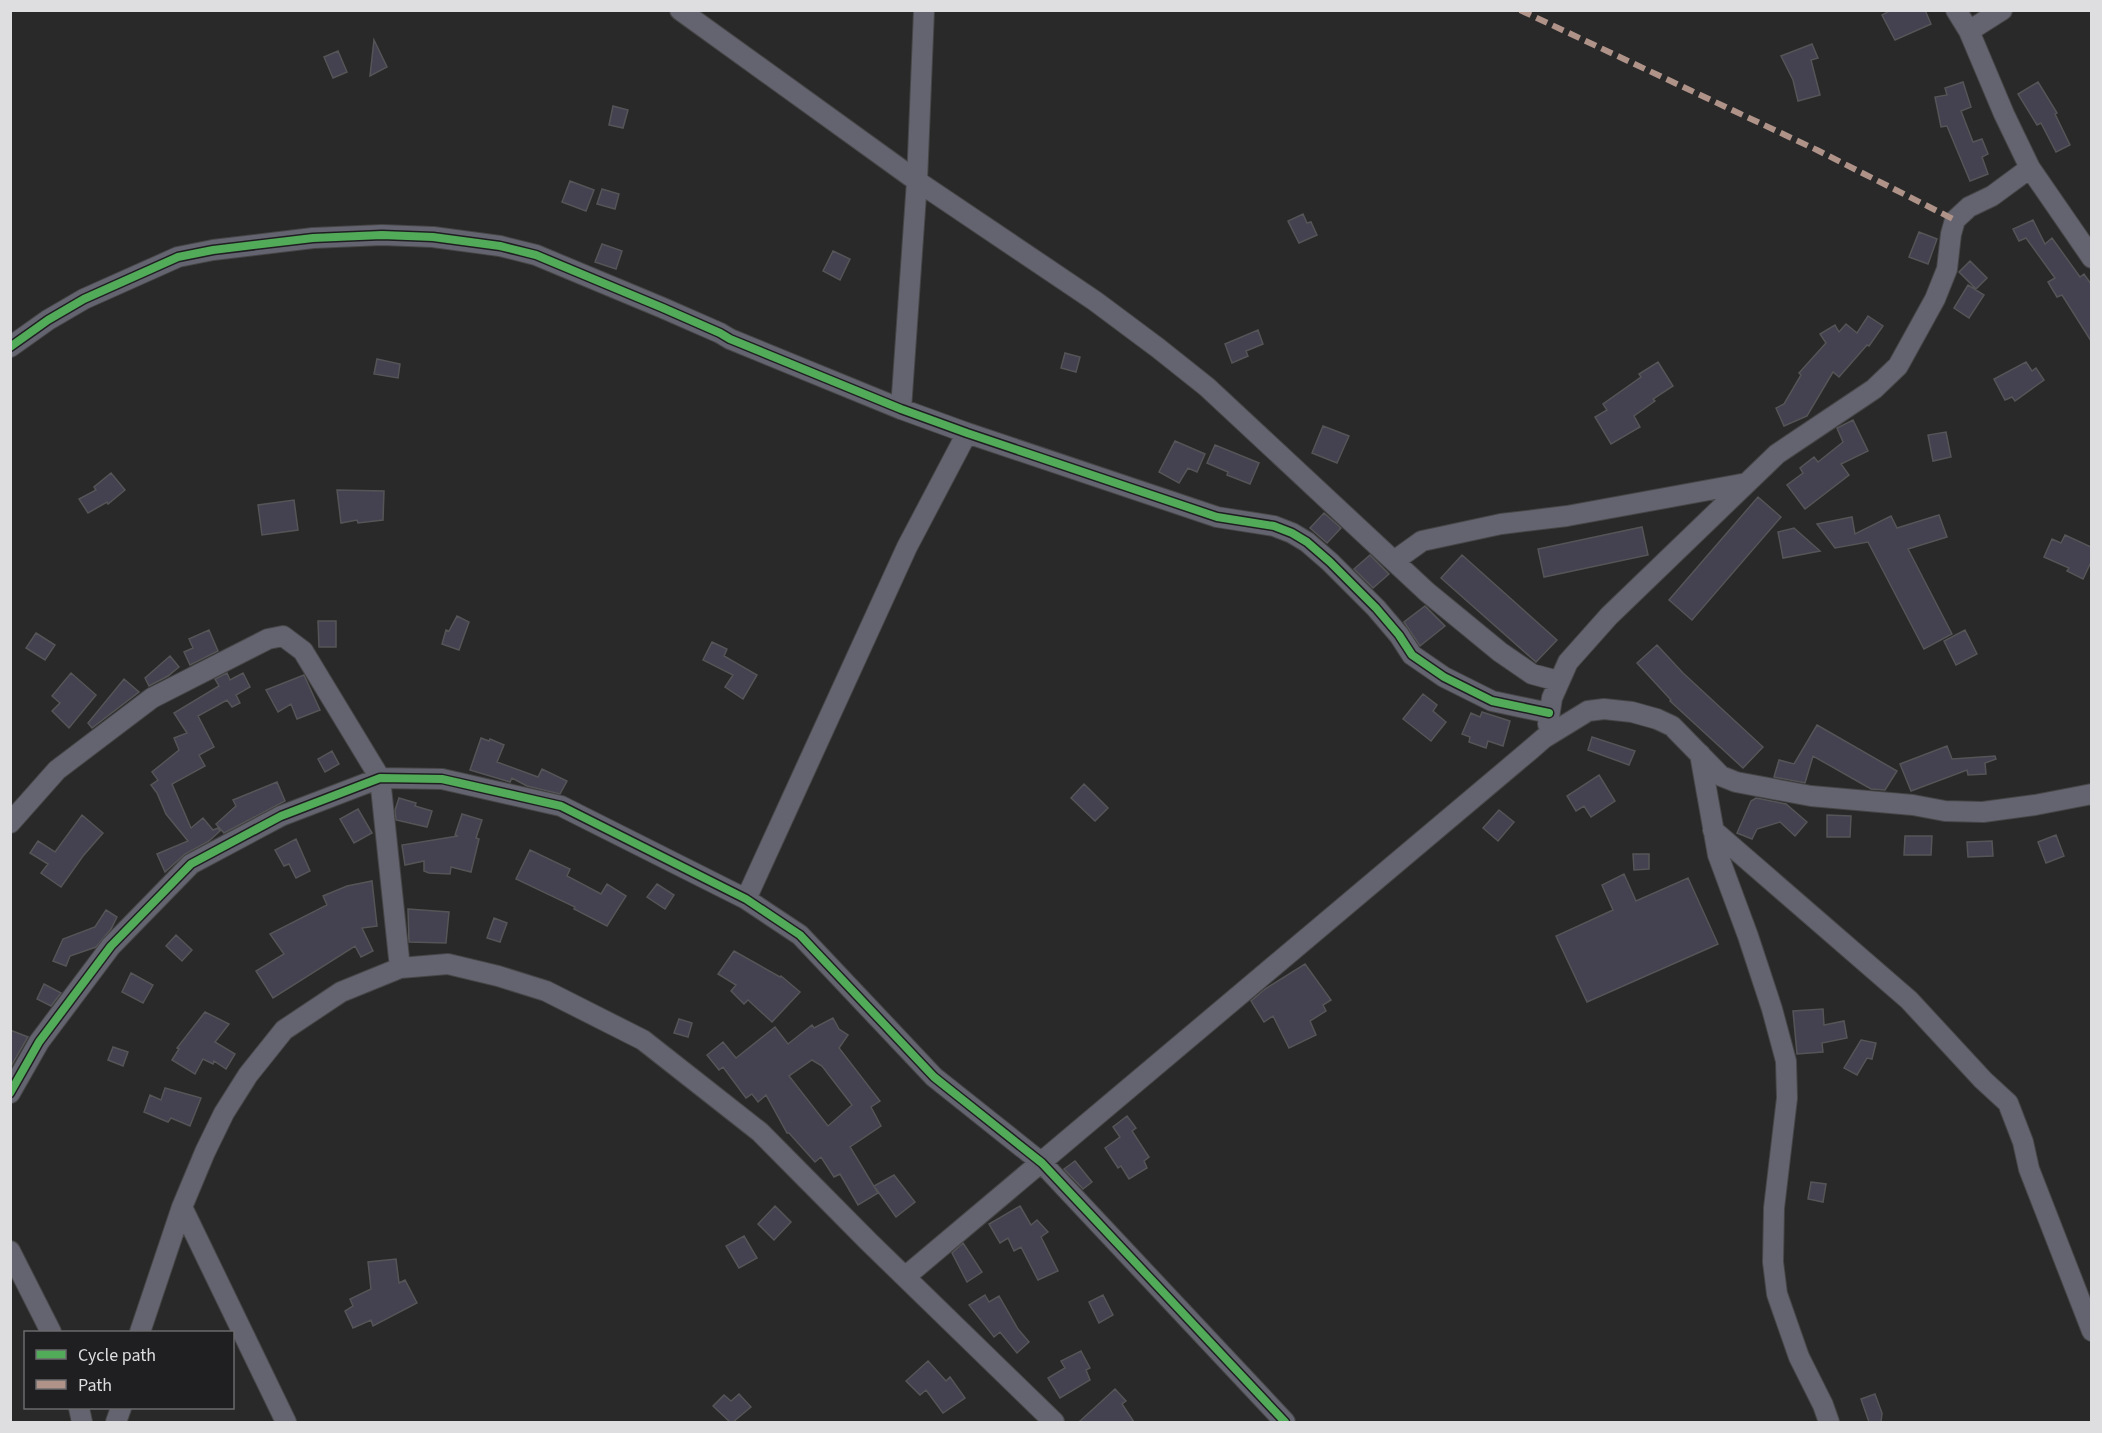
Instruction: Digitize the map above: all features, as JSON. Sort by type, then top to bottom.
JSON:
[{"type":"street","points":[[680,10],[917,182],[1095,301],[1158,348],[1207,387],[1427,592],[1500,652],[1532,674],[1558,681]]},
{"type":"street","points":[[901,409],[917,182],[924,10]]},
{"type":"street","points":[[1956,10],[1969,30],[2004,114],[2030,168],[2091,258]]},
{"type":"street","points":[[1969,30],[2002,10]]},
{"type":"street","points":[[1544,738],[1552,698],[1568,662],[1609,616],[1777,454],[1866,395],[1898,366],[1935,299],[1947,269],[1955,220],[1970,207],[1992,196],[2030,168]]},
{"type":"street","points":[[10,347],[48,320],[84,299],[178,256],[313,238],[382,235],[433,237],[500,246],[536,255],[663,308],[730,339],[901,409],[967,433],[1217,517],[1274,526],[1292,533],[1329,562],[1376,608],[1399,635],[1412,655],[1444,677],[1492,701],[1549,713]]},
{"type":"street","points":[[746,899],[907,547],[967,433]]},
{"type":"street","points":[[1394,561],[1422,541],[1501,524],[1567,516],[1747,483]]},
{"type":"street","points":[[10,823],[57,770],[152,698],[268,639],[283,636],[303,651],[380,778],[400,968]]},
{"type":"street","points":[[905,1277],[1544,738],[1588,711],[1604,708],[1658,719],[1672,726],[1721,776],[1736,782],[1811,796],[1913,805],[1945,811],[1983,812],[2036,805],[2091,794]]},
{"type":"street","points":[[1700,754],[1718,855],[1772,1009],[1785,1061],[1787,1098],[1774,1208],[1774,1273],[1777,1294],[1798,1356],[1829,1422]]},
{"type":"street","points":[[10,1092],[39,1042],[111,946],[191,864],[281,816],[380,778],[442,779],[561,806],[746,899],[800,935],[934,1077],[1042,1163],[1285,1422]]},
{"type":"street","points":[[1713,830],[1909,1000],[1983,1080],[2008,1103],[2024,1142],[2029,1169],[2091,1331]]},
{"type":"street","points":[[140,1331],[182,1207],[204,1152],[224,1113],[248,1075],[284,1030],[341,992],[400,968],[448,964],[546,991],[643,1040],[760,1132],[1054,1422]]},
{"type":"street","points":[[182,1207],[286,1422]]},
{"type":"street","points":[[10,1251],[50,1331]]},
{"type":"building","points":[[1891,10],[1925,10],[1931,24],[1895,40],[1882,15]]},
{"type":"building","points":[[374,40],[387,67],[370,76]]},
{"type":"building","points":[[1812,44],[1818,58],[1811,60],[1820,95],[1798,101],[1793,80],[1781,56]]},
{"type":"building","points":[[338,51],[347,72],[333,78],[324,57]]},
{"type":"building","points":[[1963,82],[1971,107],[1961,111],[1973,142],[1982,139],[1988,154],[1982,157],[1988,174],[1970,181],[1947,126],[1941,127],[1935,97],[1947,95],[1945,88]]},
{"type":"building","points":[[2038,82],[2057,113],[2055,114],[2070,145],[2056,152],[2041,123],[2037,125],[2018,94]]},
{"type":"building","points":[[613,106],[628,110],[623,128],[609,125]]},
{"type":"building","points":[[570,181],[594,190],[586,211],[562,202]]},
{"type":"building","points":[[602,189],[619,194],[615,209],[597,204]]},
{"type":"building","points":[[1303,214],[1307,223],[1311,222],[1317,235],[1299,243],[1288,221]]},
{"type":"building","points":[[2033,220],[2045,244],[2052,238],[2080,277],[2084,274],[2091,284],[2091,341],[2062,295],[2057,297],[2048,282],[2055,278],[2026,238],[2019,241],[2013,229]]},
{"type":"building","points":[[1919,232],[1937,239],[1928,264],[1909,257]]},
{"type":"building","points":[[602,244],[622,251],[616,269],[595,262]]},
{"type":"building","points":[[833,251],[850,259],[840,280],[823,271]]},
{"type":"building","points":[[1970,261],[1987,278],[1976,289],[1959,272]]},
{"type":"building","points":[[1968,285],[1984,295],[1969,318],[1954,308]]},
{"type":"building","points":[[1868,316],[1883,326],[1869,346],[1867,345],[1839,377],[1833,372],[1807,416],[1784,426],[1776,408],[1784,404],[1801,375],[1799,373],[1826,343],[1820,334],[1835,325],[1839,332],[1846,324],[1857,333]]},
{"type":"building","points":[[1258,330],[1263,344],[1246,351],[1248,356],[1232,363],[1225,344]]},
{"type":"building","points":[[1065,353],[1080,357],[1076,372],[1061,368]]},
{"type":"building","points":[[377,359],[400,364],[398,378],[374,374]]},
{"type":"building","points":[[1658,362],[1673,386],[1653,399],[1655,401],[1634,416],[1640,427],[1611,444],[1595,417],[1607,410],[1603,404],[1641,377],[1639,374]]},
{"type":"building","points":[[2026,362],[2032,371],[2036,368],[2044,380],[2015,401],[2012,397],[2005,400],[1994,379]]},
{"type":"building","points":[[1853,420],[1868,451],[1841,464],[1849,475],[1805,509],[1787,485],[1803,473],[1800,468],[1814,457],[1818,462],[1843,442],[1837,428]]},
{"type":"building","points":[[1323,426],[1349,436],[1337,463],[1312,453]]},
{"type":"building","points":[[1946,432],[1951,457],[1933,461],[1928,435]]},
{"type":"building","points":[[1175,441],[1205,454],[1197,472],[1188,468],[1179,483],[1159,472]]},
{"type":"building","points":[[1215,445],[1259,463],[1250,484],[1227,475],[1228,472],[1207,463]]},
{"type":"building","points":[[111,473],[125,490],[108,504],[107,502],[88,513],[79,499],[96,490],[94,487]]},
{"type":"building","points":[[337,490],[384,491],[383,520],[358,523],[357,520],[341,523]]},
{"type":"building","points":[[1758,497],[1781,517],[1692,620],[1669,600]]},
{"type":"building","points":[[294,500],[298,530],[262,535],[258,505]]},
{"type":"building","points":[[1324,513],[1341,528],[1327,543],[1310,528]]},
{"type":"building","points":[[1939,515],[1947,537],[1908,549],[1952,634],[1924,649],[1868,542],[1835,548],[1817,524],[1852,517],[1855,534],[1891,516],[1897,528]]},
{"type":"building","points":[[1642,527],[1648,555],[1544,577],[1538,549]]},
{"type":"building","points":[[1794,528],[1820,551],[1783,558],[1778,532]]},
{"type":"building","points":[[2065,535],[2091,547],[2091,562],[2083,579],[2067,571],[2069,568],[2044,557],[2052,539],[2061,543]]},
{"type":"building","points":[[1370,555],[1389,574],[1373,588],[1354,569]]},
{"type":"building","points":[[1462,555],[1557,640],[1536,662],[1441,578]]},
{"type":"building","points":[[1425,606],[1445,626],[1420,646],[1404,622]]},
{"type":"building","points":[[457,616],[469,622],[459,650],[442,644],[446,630],[449,631]]},
{"type":"building","points":[[318,621],[336,621],[336,647],[319,647]]},
{"type":"building","points":[[209,630],[218,651],[190,665],[184,652],[193,648],[189,639]]},
{"type":"building","points":[[1965,630],[1977,654],[1956,665],[1944,641]]},
{"type":"building","points":[[36,633],[55,645],[45,660],[26,648]]},
{"type":"building","points":[[712,642],[727,649],[724,656],[757,675],[743,699],[725,687],[733,675],[703,660]]},
{"type":"building","points":[[1657,645],[1683,673],[1763,747],[1743,768],[1670,701],[1637,663]]},
{"type":"building","points":[[170,656],[179,667],[149,686],[145,678]]},
{"type":"building","points":[[71,673],[96,695],[69,728],[52,711],[60,703],[52,696]]},
{"type":"building","points":[[227,673],[230,680],[243,673],[250,687],[236,695],[240,703],[232,707],[227,700],[198,716],[214,747],[199,755],[205,766],[172,784],[191,828],[203,818],[213,830],[218,828],[220,831],[209,841],[185,854],[165,872],[157,854],[188,841],[166,814],[151,785],[158,780],[152,772],[179,750],[174,738],[187,733],[174,713],[219,686],[215,679]]},
{"type":"building","points":[[304,675],[320,710],[297,719],[291,704],[278,712],[266,690]]},
{"type":"building","points":[[124,679],[139,692],[92,728],[88,723]]},
{"type":"building","points":[[1423,694],[1437,705],[1433,711],[1446,722],[1431,741],[1403,719]]},
{"type":"building","points":[[1482,712],[1510,721],[1503,746],[1488,741],[1486,748],[1469,742],[1470,737],[1462,734],[1471,713],[1480,717]]},
{"type":"building","points":[[1817,725],[1897,771],[1885,790],[1871,789],[1813,756],[1805,783],[1774,777],[1779,760],[1794,764]]},
{"type":"building","points":[[1592,737],[1635,751],[1629,765],[1588,750]]},
{"type":"building","points":[[481,738],[504,745],[497,762],[538,777],[542,769],[567,781],[560,794],[527,786],[512,778],[510,782],[470,770]]},
{"type":"building","points":[[1947,746],[1952,759],[1995,756],[1996,759],[1985,763],[1986,774],[1968,775],[1967,770],[1911,791],[1900,764]]},
{"type":"building","points":[[332,751],[339,764],[325,772],[318,759]]},
{"type":"building","points":[[1599,775],[1615,801],[1591,817],[1584,806],[1576,811],[1567,796]]},
{"type":"building","points":[[277,782],[285,801],[224,833],[216,824],[236,806],[233,800]]},
{"type":"building","points":[[1084,784],[1108,808],[1095,821],[1071,798]]},
{"type":"building","points":[[399,798],[432,811],[427,827],[396,820],[395,810]]},
{"type":"building","points":[[1756,798],[1786,804],[1807,822],[1795,836],[1780,822],[1757,829],[1752,839],[1737,833],[1751,801]]},
{"type":"building","points":[[358,809],[372,833],[354,843],[340,819]]},
{"type":"building","points":[[1499,810],[1514,822],[1498,841],[1483,828]]},
{"type":"building","points":[[462,814],[482,820],[476,838],[479,839],[471,872],[451,867],[450,874],[429,873],[424,871],[424,861],[405,865],[402,845],[458,836],[455,835]]},
{"type":"building","points":[[82,815],[103,833],[61,887],[41,873],[48,864],[30,853],[38,841],[55,852]]},
{"type":"building","points":[[1827,815],[1851,816],[1850,837],[1827,837]]},
{"type":"building","points":[[2056,835],[2064,856],[2046,863],[2038,842]]},
{"type":"building","points":[[1905,836],[1932,836],[1931,855],[1904,855]]},
{"type":"building","points":[[296,839],[310,871],[296,878],[289,864],[284,866],[275,850]]},
{"type":"building","points":[[1992,841],[1993,856],[1968,857],[1967,842]]},
{"type":"building","points":[[530,850],[570,869],[567,876],[601,894],[607,884],[626,896],[607,926],[574,909],[575,907],[516,879]]},
{"type":"building","points":[[1633,854],[1649,854],[1649,869],[1634,870]]},
{"type":"building","points":[[1624,874],[1636,901],[1688,878],[1718,944],[1587,1002],[1556,936],[1613,910],[1602,885]]},
{"type":"building","points":[[372,881],[377,926],[362,928],[373,951],[361,957],[355,946],[273,998],[256,971],[284,954],[270,934],[327,905],[323,896],[347,886]]},
{"type":"building","points":[[657,884],[674,895],[665,909],[647,897]]},
{"type":"building","points":[[408,909],[449,912],[446,943],[409,942]]},
{"type":"building","points":[[106,910],[117,917],[111,929],[96,947],[70,956],[66,966],[53,961],[63,939],[95,927]]},
{"type":"building","points":[[494,918],[507,923],[500,942],[487,938]]},
{"type":"building","points":[[176,935],[192,950],[182,961],[166,946]]},
{"type":"building","points":[[734,951],[781,976],[800,992],[772,1022],[748,1000],[744,1004],[731,991],[736,985],[718,974]]},
{"type":"building","points":[[1305,964],[1331,1000],[1323,1005],[1326,1011],[1310,1021],[1316,1035],[1289,1048],[1273,1016],[1264,1022],[1251,1001],[1265,989]]},
{"type":"building","points":[[131,973],[153,985],[143,1003],[122,992]]},
{"type":"building","points":[[44,984],[61,993],[51,1006],[37,999]]},
{"type":"building","points":[[1823,1009],[1824,1025],[1844,1021],[1847,1038],[1822,1043],[1823,1052],[1797,1054],[1793,1011]]},
{"type":"building","points":[[205,1012],[229,1024],[215,1042],[235,1054],[226,1069],[214,1061],[213,1064],[203,1059],[195,1074],[172,1060],[179,1049],[177,1048]]},
{"type":"building","points":[[833,1018],[839,1029],[848,1035],[839,1048],[880,1101],[871,1107],[881,1126],[850,1147],[878,1193],[858,1205],[840,1174],[834,1177],[821,1157],[815,1162],[787,1133],[766,1095],[758,1102],[752,1094],[746,1098],[723,1067],[719,1070],[707,1055],[723,1042],[736,1058],[775,1027],[788,1044],[812,1025],[814,1028]],"holes":[[[812,1060],[822,1066],[852,1105],[828,1126],[789,1076]]]},
{"type":"building","points":[[679,1019],[692,1023],[688,1037],[674,1033]]},
{"type":"building","points":[[10,1030],[28,1037],[10,1068]]},
{"type":"building","points":[[1861,1040],[1876,1043],[1872,1059],[1867,1058],[1857,1075],[1844,1068]]},
{"type":"building","points":[[113,1047],[128,1052],[123,1066],[108,1060]]},
{"type":"building","points":[[165,1088],[201,1098],[190,1126],[171,1118],[168,1122],[144,1112],[150,1095],[161,1100]]},
{"type":"building","points":[[1127,1116],[1136,1128],[1132,1131],[1149,1157],[1144,1161],[1147,1168],[1129,1179],[1121,1166],[1118,1168],[1105,1148],[1120,1137],[1113,1127]]},
{"type":"building","points":[[1075,1161],[1092,1182],[1083,1189],[1064,1169]]},
{"type":"building","points":[[894,1175],[915,1202],[896,1217],[874,1186]]},
{"type":"building","points":[[1811,1182],[1826,1184],[1823,1202],[1808,1199]]},
{"type":"building","points":[[775,1206],[791,1222],[774,1240],[758,1224]]},
{"type":"building","points":[[1020,1206],[1031,1225],[1037,1220],[1048,1232],[1041,1237],[1058,1271],[1038,1280],[1021,1247],[1014,1251],[1008,1238],[1000,1243],[989,1224]]},
{"type":"building","points":[[744,1236],[757,1258],[739,1268],[726,1246]]},
{"type":"building","points":[[963,1243],[982,1272],[967,1282],[952,1253]]},
{"type":"building","points":[[396,1259],[399,1283],[405,1280],[417,1303],[373,1326],[371,1320],[353,1328],[345,1311],[353,1306],[350,1299],[371,1289],[368,1262]]},
{"type":"building","points":[[985,1295],[989,1302],[999,1296],[1018,1329],[1029,1342],[1017,1353],[1000,1332],[994,1337],[969,1305]]},
{"type":"building","points":[[1103,1295],[1113,1315],[1099,1323],[1089,1302]]},
{"type":"building","points":[[1081,1351],[1090,1368],[1086,1370],[1090,1380],[1060,1398],[1048,1378],[1065,1368],[1061,1361]]},
{"type":"building","points":[[928,1361],[946,1381],[950,1377],[965,1398],[943,1413],[926,1390],[920,1395],[906,1381]]},
{"type":"building","points":[[1115,1389],[1126,1401],[1122,1404],[1134,1422],[1079,1422]]},
{"type":"building","points":[[739,1394],[751,1407],[730,1422],[713,1406],[724,1395],[731,1401]]},
{"type":"building","points":[[1875,1394],[1882,1413],[1881,1422],[1869,1422],[1861,1399]]},
{"type":"marked path","points":[[1520,10],[1817,150],[1955,220]]},
{"type":"cycle path","points":[[10,347],[48,320],[84,299],[178,257],[213,250],[313,238],[382,235],[433,237],[500,246],[536,255],[663,308],[730,339],[901,409],[967,433],[1217,517],[1274,526],[1292,533],[1307,542],[1330,562],[1376,608],[1399,635],[1412,655],[1444,677],[1492,701],[1549,713]]},
{"type":"cycle path","points":[[10,1093],[39,1042],[111,946],[191,864],[281,816],[380,778],[442,779],[561,806],[746,899],[800,935],[934,1077],[1042,1163],[1285,1422]]}]
